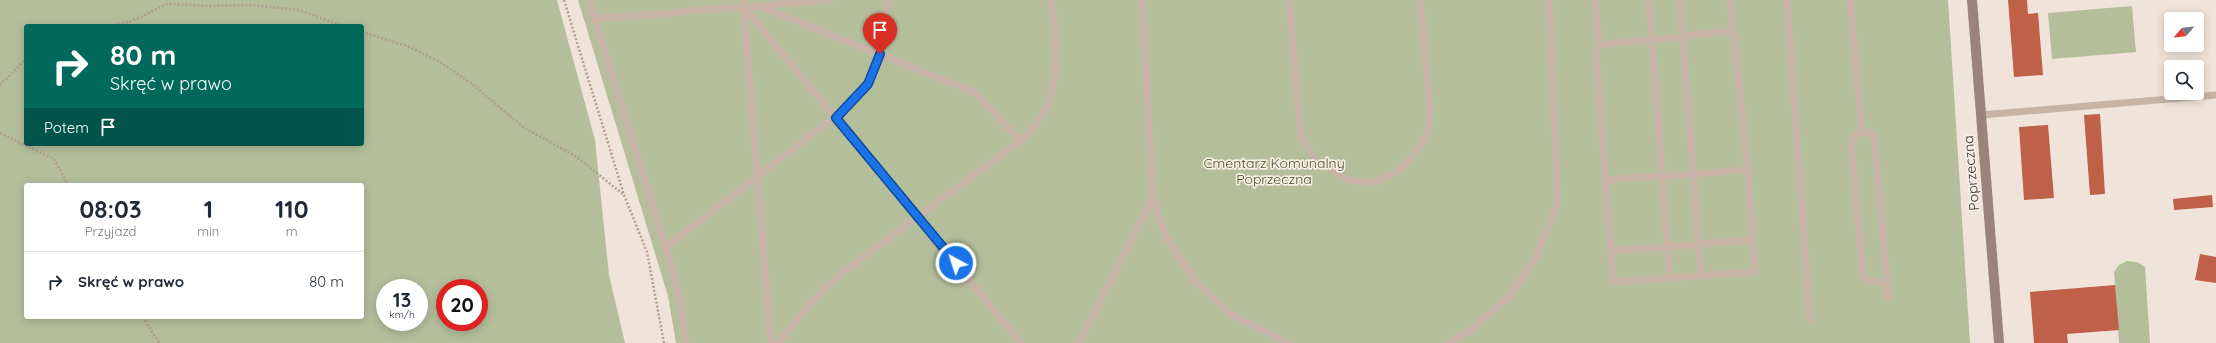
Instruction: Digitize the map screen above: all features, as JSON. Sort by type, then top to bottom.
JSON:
[{"type":"street","name":"Poprzeczna","points":[[1972,0],[1999,343]]},
{"type":"lane","points":[[589,0],[666,247],[681,304],[686,343]]},
{"type":"lane","points":[[759,6],[769,0]]},
{"type":"lane","points":[[759,6],[831,0]]},
{"type":"lane","points":[[666,247],[836,118],[868,84],[880,54],[888,0]]},
{"type":"lane","points":[[778,343],[816,297],[843,272],[918,218],[1020,141],[1039,120],[1049,97],[1056,60],[1056,29],[1051,0]]},
{"type":"lane","points":[[1142,0],[1153,197],[1165,236],[1196,282],[1231,314],[1289,343]]},
{"type":"lane","points":[[1289,0],[1301,138],[1317,161],[1351,181],[1376,182],[1399,171],[1421,146],[1429,129],[1430,107],[1420,0]]},
{"type":"lane","points":[[1447,343],[1471,330],[1509,297],[1536,257],[1558,202],[1549,0]]},
{"type":"lane","points":[[1595,0],[1599,45],[1596,52],[1613,282],[1755,272],[1748,170],[1730,0]]},
{"type":"lane","points":[[1650,0],[1670,278]]},
{"type":"lane","points":[[1680,0],[1701,276]]},
{"type":"lane","points":[[1787,0],[1810,319]]},
{"type":"lane","points":[[1850,0],[1862,133]]},
{"type":"lane","points":[[594,19],[743,3],[759,6],[976,93],[1020,141]]},
{"type":"lane","points":[[743,3],[1021,343]]},
{"type":"lane","points":[[743,3],[771,343]]},
{"type":"lane","points":[[1599,45],[1734,31]]},
{"type":"lane","points":[[1981,114],[2216,94]]},
{"type":"lane","points":[[1887,281],[1869,282],[1862,276],[1851,141],[1858,133],[1870,132],[1874,136],[1887,281],[1888,296]]},
{"type":"lane","points":[[1606,180],[1748,170]]},
{"type":"lane","points":[[1079,343],[1153,197]]},
{"type":"lane","points":[[1611,251],[1753,240]]},
{"type":"path","points":[[564,0],[624,195],[647,252],[664,343]]},
{"type":"path","points":[[119,24],[132,21],[167,4],[210,6],[250,5],[298,10],[337,24]]},
{"type":"path","points":[[364,33],[406,46],[440,62],[472,84],[523,127],[577,157],[624,195]]},
{"type":"path","points":[[0,86],[24,61]]},
{"type":"path","points":[[0,133],[24,145]]},
{"type":"path","points":[[27,146],[54,159],[67,183]]},
{"type":"path","points":[[144,319],[159,343]]},
{"type":"green space","points":[[0,0],[557,0],[595,140],[609,275],[625,343],[0,343]]},
{"type":"green space","name":"Cmentarz Komunalny Poprzeczna","points":[[578,0],[1948,0],[1970,343],[676,343],[668,296]]},
{"type":"green space","points":[[2132,6],[2136,52],[2052,59],[2048,13]]},
{"type":"green space","points":[[2127,261],[2137,262],[2145,267],[2150,343],[2119,343],[2114,272],[2119,265]]},
{"type":"building","points":[[2008,0],[2027,0],[2028,14],[2038,13],[2043,75],[2014,77]]},
{"type":"building","points":[[2100,114],[2105,194],[2090,195],[2084,115]]},
{"type":"building","points":[[2048,125],[2054,198],[2024,200],[2019,127]]},
{"type":"building","points":[[2212,195],[2213,207],[2174,210],[2173,199]]},
{"type":"building","points":[[2200,254],[2216,257],[2216,283],[2195,280]]},
{"type":"building","points":[[2115,285],[2119,330],[2067,334],[2068,343],[2034,343],[2030,292]]},
{"type":"route","points":[[880,54],[868,84],[836,118],[956,263]]}]
